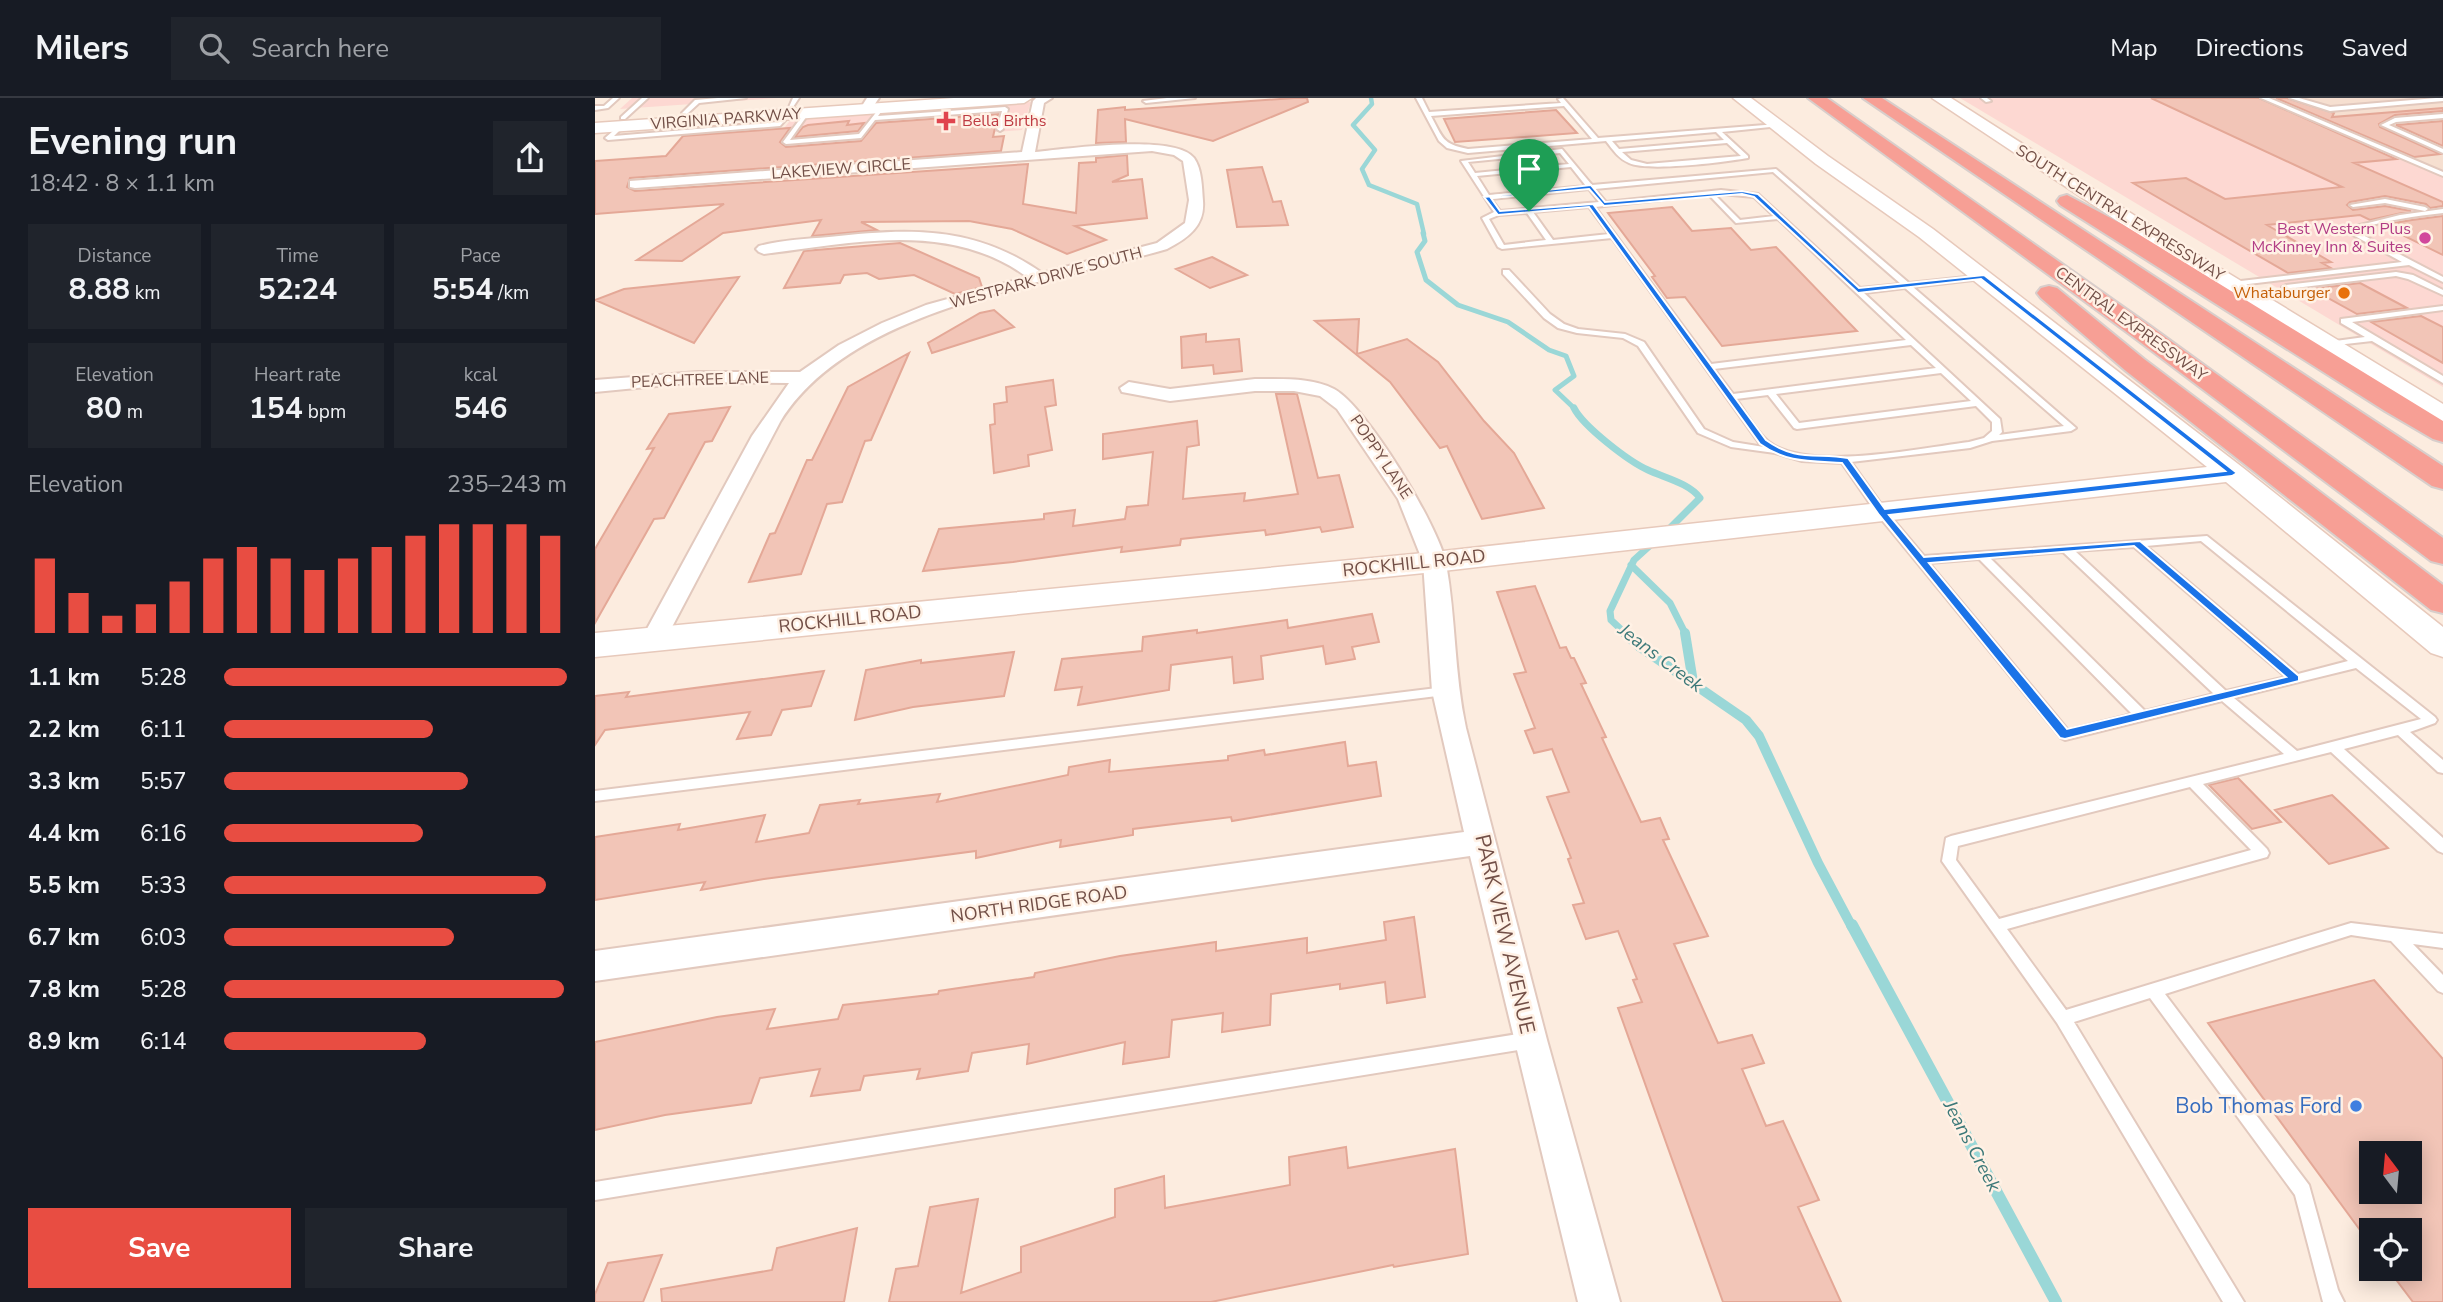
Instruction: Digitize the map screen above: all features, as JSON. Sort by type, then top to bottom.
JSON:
[{"type":"highway","name":"CENTRAL EXPRESSWAY","points":[[1816,98],[2152,339],[2443,554]]},
{"type":"highway","points":[[1871,98],[2443,480]]},
{"type":"highway","points":[[1928,136],[1975,149],[2135,239],[2386,401],[2443,433]]},
{"type":"highway","points":[[1872,138],[1930,198],[1973,229],[2135,365],[2443,602]]},
{"type":"main road","name":"VIRGINIA PARKWAY","points":[[873,107],[907,98]]},
{"type":"main road","name":"VIRGINIA PARKWAY","points":[[595,128],[685,113],[873,107],[1024,98]]},
{"type":"main road","points":[[1741,98],[1982,277],[2232,473],[2443,645]]},
{"type":"main road","name":"SOUTH CENTRAL EXPRESSWAY","points":[[1940,98],[2443,416]]},
{"type":"main road","name":"VIRGINIA PARKWAY","points":[[595,120],[621,122],[795,108]]},
{"type":"main road","name":"ROCKHILL ROAD","points":[[595,645],[1434,562],[2232,473]]},
{"type":"street","points":[[1028,154],[1039,101],[1046,98]]},
{"type":"street","points":[[1054,113],[1055,98]]},
{"type":"street","name":"LAKEVIEW CIRCLE","points":[[635,184],[1028,154],[1048,146]]},
{"type":"street","name":"WESTPARK DRIVE SOUTH","points":[[654,638],[755,450],[791,394],[806,378],[861,342],[906,319],[966,297],[1163,246],[1186,233],[1193,225],[1197,211],[1191,163],[1178,152],[1134,146],[1048,146]]},
{"type":"street","points":[[764,249],[889,239],[954,240],[992,249],[1037,277]]},
{"type":"street","name":"PEACHTREE LANE","points":[[595,386],[711,377],[806,378]]},
{"type":"street","name":"POPPY LANE","points":[[1129,388],[1170,395],[1278,384],[1306,386],[1335,397],[1352,413],[1409,499],[1434,562]]},
{"type":"street","name":"PARK VIEW AVENUE","points":[[1434,562],[1445,691],[1596,1301]]},
{"type":"street","name":"NORTH RIDGE ROAD","points":[[595,966],[1483,842]]},
{"type":"lane","points":[[595,108],[606,107],[616,98]]},
{"type":"lane","points":[[621,122],[645,98]]},
{"type":"lane","points":[[685,113],[697,101],[743,98]]},
{"type":"lane","points":[[1146,101],[1192,98]]},
{"type":"lane","points":[[1419,98],[1441,141],[1449,147],[1468,151],[1777,126]]},
{"type":"lane","points":[[2264,98],[2443,174]]},
{"type":"lane","points":[[2293,98],[2330,109],[2443,99]]},
{"type":"lane","points":[[1429,114],[1563,101],[1596,140]]},
{"type":"lane","points":[[795,108],[786,142],[860,136],[873,107],[1005,109],[1000,129]]},
{"type":"lane","points":[[2443,116],[2395,120],[2384,125],[2443,151]]},
{"type":"lane","points":[[1608,139],[1624,161],[1647,166],[1746,157],[1717,131]]},
{"type":"lane","points":[[1617,151],[1729,141]]},
{"type":"lane","points":[[1498,213],[1464,161],[1562,152],[1604,204]]},
{"type":"lane","points":[[1473,175],[1573,165]]},
{"type":"lane","points":[[1487,197],[1774,170],[2071,428],[1970,445],[1845,460],[1793,458],[1776,452],[1731,444],[1701,430],[1641,345],[1625,336],[1577,331],[1561,326],[1547,316],[1506,272]]},
{"type":"lane","points":[[1613,236],[1502,247],[1485,218],[1498,213],[1710,193],[1742,192],[1756,195],[1997,421],[1997,432],[1988,440]]},
{"type":"lane","points":[[1710,193],[1738,222],[1779,217]]},
{"type":"lane","points":[[2353,205],[2392,202],[2440,211]]},
{"type":"lane","points":[[1591,205],[1763,442],[1776,452]]},
{"type":"lane","points":[[1529,211],[1551,242]]},
{"type":"lane","points":[[2440,211],[2390,217],[2355,230],[2355,234],[2443,280]]},
{"type":"lane","points":[[2232,284],[2410,263]]},
{"type":"lane","points":[[2396,265],[2443,291]]},
{"type":"lane","points":[[2430,274],[2443,272]]},
{"type":"lane","points":[[2286,287],[2396,274],[2443,291]]},
{"type":"lane","points":[[1858,291],[1982,277]]},
{"type":"lane","points":[[2443,308],[2344,321],[2443,380]]},
{"type":"lane","points":[[2328,344],[2373,338]]},
{"type":"lane","points":[[1708,367],[1913,342]]},
{"type":"lane","points":[[1730,397],[1942,370]]},
{"type":"lane","points":[[1770,392],[1797,426],[1978,403]]},
{"type":"lane","points":[[1845,460],[1882,513],[2065,734],[2358,663]]},
{"type":"lane","points":[[1921,560],[2203,538],[2431,720],[2334,747],[1951,842],[1949,861],[2063,1018],[2235,1302]]},
{"type":"lane","points":[[2136,543],[2295,678]]},
{"type":"lane","points":[[2066,549],[2224,696],[2295,756]]},
{"type":"lane","points":[[1981,555],[2142,716]]},
{"type":"lane","points":[[595,796],[1445,691]]},
{"type":"lane","points":[[2400,730],[2443,768]]},
{"type":"lane","points":[[2334,747],[2443,847]]},
{"type":"lane","points":[[1996,926],[2262,853],[2193,782]]},
{"type":"lane","points":[[2063,1018],[2351,929],[2443,941]]},
{"type":"lane","points":[[2394,934],[2443,986]]},
{"type":"lane","points":[[2153,990],[2303,1191],[2329,1294],[2334,1302]]},
{"type":"lane","points":[[595,1191],[1530,1040]]},
{"type":"shaded area","points":[[632,98],[778,98],[620,109]]},
{"type":"shaded area","points":[[1960,98],[2270,98],[2443,171],[2443,387]]},
{"type":"shaded area","points":[[2270,98],[2443,98],[2443,171],[2316,117]]},
{"type":"shaded area","points":[[1031,102],[1022,130],[767,150],[792,118]]},
{"type":"building","points":[[1307,98],[1308,102],[1213,141],[1125,119],[1126,142],[1096,143],[1098,110]]},
{"type":"building","points":[[2151,98],[2259,98],[2396,159],[2354,163],[2443,202],[2443,206],[2430,208],[2426,204],[2385,196],[2350,202],[2347,205],[2353,210],[2385,206],[2411,211],[2370,220],[2360,215],[2267,225],[2331,262],[2322,263],[2331,268],[2288,273],[2133,183],[2186,178],[2225,199],[2342,187]]},
{"type":"building","points":[[2276,98],[2287,98],[2334,113],[2332,117],[2443,108],[2443,111],[2395,115],[2379,124],[2380,127],[2440,154],[2414,157]]},
{"type":"building","points":[[1556,110],[1577,133],[1455,142],[1444,119]]},
{"type":"building","points":[[998,114],[993,137],[1004,136],[1001,151],[630,178],[627,187],[635,191],[1028,164],[1023,204],[1076,213],[1079,163],[1096,162],[1096,158],[1127,155],[1128,175],[1112,182],[1142,179],[1147,218],[1075,226],[1106,240],[1067,254],[1012,229],[969,221],[861,222],[877,230],[812,236],[821,220],[723,233],[682,261],[637,260],[724,204],[595,214],[595,161],[666,156],[683,136],[790,128],[780,142],[786,147],[861,141],[876,123]]},
{"type":"building","points":[[849,121],[847,125],[864,123],[858,131],[795,137],[808,125]]},
{"type":"building","points":[[2443,121],[2443,146],[2396,125],[2397,125]]},
{"type":"building","points":[[1262,167],[1273,202],[1281,201],[1288,225],[1237,227],[1227,170]]},
{"type":"building","points":[[1672,207],[1692,231],[1731,228],[1751,250],[1776,247],[1857,331],[1722,346],[1685,297],[1667,298],[1652,277],[1655,276],[1608,213]]},
{"type":"building","name":"Best Western Plus McKinney Inn & Suites","points":[[2443,216],[2443,255],[2382,225],[2412,220]]},
{"type":"building","points":[[900,243],[979,278],[982,287],[955,294],[914,275],[879,279],[867,273],[844,275],[840,283],[784,288],[804,251]]},
{"type":"building","points":[[1212,257],[1247,275],[1210,288],[1176,269]]},
{"type":"building","points":[[739,277],[694,343],[595,300],[624,289]]},
{"type":"building","points":[[2360,283],[2407,308],[2357,314],[2312,289]]},
{"type":"building","points":[[994,310],[1014,327],[932,353],[928,343],[980,313]]},
{"type":"building","points":[[2421,316],[2443,327],[2443,363],[2371,322]]},
{"type":"building","points":[[1359,319],[1357,354],[1407,339],[1438,362],[1484,421],[1514,453],[1544,508],[1482,519],[1447,446],[1440,448],[1390,382],[1315,321]]},
{"type":"building","points":[[1206,334],[1206,342],[1239,339],[1242,371],[1214,374],[1213,365],[1182,368],[1181,337]]},
{"type":"building","points":[[909,353],[871,440],[865,441],[842,502],[827,504],[801,574],[749,582],[770,534],[775,533],[807,460],[812,460],[848,387]]},
{"type":"building","points":[[1053,380],[1056,405],[1045,407],[1052,450],[1028,455],[1029,466],[994,473],[990,425],[995,424],[994,404],[1007,402],[1006,387]]},
{"type":"building","points":[[1276,394],[1297,394],[1318,478],[1339,475],[1353,527],[1322,532],[1320,527],[1266,535],[1265,530],[1181,539],[1180,545],[1121,552],[1122,547],[923,571],[939,529],[1044,519],[1044,514],[1075,510],[1073,526],[1125,519],[1127,507],[1148,505],[1153,452],[1103,459],[1103,434],[1197,421],[1199,445],[1187,447],[1183,499],[1245,493],[1244,501],[1298,494]]},
{"type":"building","points":[[730,407],[712,441],[705,442],[664,518],[654,519],[595,623],[595,549],[654,448],[647,449],[669,414]]},
{"type":"building","points":[[1535,586],[1560,648],[1566,647],[1586,683],[1581,684],[1606,737],[1602,738],[1641,822],[1660,818],[1669,839],[1663,840],[1708,936],[1674,944],[1718,1043],[1752,1035],[1764,1063],[1742,1069],[1766,1126],[1783,1121],[1819,1200],[1798,1207],[1841,1302],[1723,1302],[1618,1008],[1642,1002],[1633,980],[1637,979],[1618,931],[1586,939],[1573,905],[1584,903],[1568,859],[1571,858],[1547,797],[1569,792],[1552,749],[1534,753],[1525,731],[1535,728],[1514,674],[1526,672],[1497,592]]},
{"type":"building","points":[[1372,614],[1379,642],[1352,647],[1355,659],[1326,664],[1323,646],[1261,656],[1263,679],[1234,683],[1232,657],[1171,665],[1169,690],[1078,705],[1082,687],[1055,690],[1062,659],[1142,651],[1143,637],[1197,630],[1197,633],[1287,620],[1288,628]]},
{"type":"building","points":[[1014,652],[1004,696],[913,707],[855,720],[866,670],[921,660],[921,663]]},
{"type":"building","points":[[824,671],[811,706],[782,710],[771,735],[737,739],[750,712],[605,730],[595,745],[595,696],[629,692],[626,697]]},
{"type":"building","points":[[1345,742],[1348,766],[1376,762],[1381,796],[1232,821],[1231,817],[1133,829],[1133,835],[1060,847],[1061,840],[976,858],[976,851],[701,890],[705,882],[595,900],[595,837],[680,824],[678,830],[765,815],[756,842],[809,833],[820,805],[860,800],[858,804],[940,794],[937,802],[1068,775],[1069,767],[1110,760],[1109,772],[1228,760],[1228,756],[1264,750],[1265,755]]},
{"type":"building","points":[[2238,778],[2281,822],[2252,829],[2209,785]]},
{"type":"building","points":[[2332,795],[2388,848],[2329,864],[2275,810]]},
{"type":"building","points":[[1414,917],[1425,997],[1387,1003],[1385,982],[1340,989],[1340,984],[1271,994],[1270,1025],[1222,1032],[1223,1013],[1172,1020],[1169,1057],[1123,1064],[1125,1042],[1027,1064],[1029,1044],[972,1053],[968,1071],[917,1079],[920,1069],[864,1076],[860,1090],[811,1096],[820,1069],[760,1078],[751,1103],[665,1115],[595,1130],[595,1042],[717,1017],[775,1009],[767,1029],[838,1019],[843,1005],[938,994],[939,991],[1034,977],[1035,973],[1120,956],[1216,942],[1216,951],[1307,938],[1307,953],[1386,940],[1384,922]]},
{"type":"building","name":"Bob Thomas Ford","points":[[2374,980],[2443,1059],[2443,1302],[2413,1302],[2397,1281],[2422,1281],[2422,1218],[2359,1218],[2359,1229],[2208,1023]]},
{"type":"building","points":[[1346,1147],[1348,1168],[1455,1149],[1468,1254],[1394,1267],[1393,1265],[1211,1302],[889,1302],[896,1269],[918,1266],[930,1207],[978,1199],[961,1293],[1021,1272],[1021,1247],[1115,1217],[1115,1189],[1164,1176],[1165,1208],[1290,1185],[1289,1157]]},
{"type":"building","points":[[857,1228],[844,1302],[662,1302],[661,1289],[772,1270],[777,1248]]},
{"type":"building","points":[[662,1255],[643,1302],[595,1302],[595,1294],[608,1263]]},
{"type":"waterway","name":"Jeans Creek","points":[[1371,98],[1372,104],[1353,125],[1375,150],[1362,169],[1369,185],[1417,204],[1424,234]]},
{"type":"waterway","name":"Jeans Creek","points":[[1423,233],[1425,241],[1417,252],[1426,280],[1458,305],[1508,322],[1549,350],[1566,356],[1574,376],[1555,390],[1574,408]]},
{"type":"waterway","name":"Jeans Creek","points":[[1574,408],[1596,433],[1618,451],[1648,470],[1683,485],[1700,498],[1666,532]]},
{"type":"waterway","name":"Jeans Creek","points":[[1631,565],[1655,541]]},
{"type":"waterway","name":"Jeans Creek","points":[[1627,635],[1611,620],[1610,611],[1631,565]]},
{"type":"waterway","points":[[1631,565],[1670,603],[1685,633]]},
{"type":"waterway","name":"Jeans Creek","points":[[1625,633],[1640,647],[1746,720],[1759,736],[1818,863],[1852,927]]},
{"type":"waterway","points":[[1685,633],[1693,682]]},
{"type":"waterway","name":"Jeans Creek","points":[[1852,925],[2056,1302]]},
{"type":"place","name":"Bella Births","points":[[946,121]]},
{"type":"place","name":"Best Western Plus McKinney Inn & Suites","points":[[2425,238]]},
{"type":"place","name":"Whataburger","points":[[2344,293]]},
{"type":"place","name":"Bob Thomas Ford","points":[[2356,1106]]},
{"type":"route","points":[[1529,211],[1498,213],[1487,197],[1591,187],[1604,204],[1742,192],[1756,195],[1858,291],[1982,277],[2232,473],[1882,513],[2065,734],[2295,678],[2136,543],[1921,560],[1882,513],[1845,460],[1793,458],[1776,452],[1763,442],[1591,205],[1529,211]]}]
